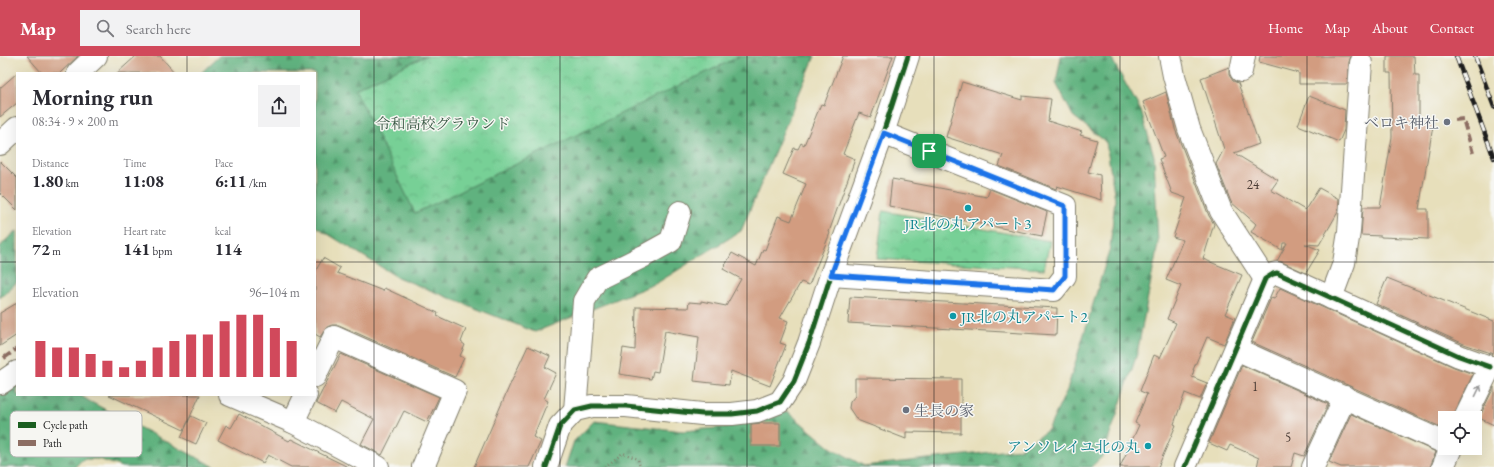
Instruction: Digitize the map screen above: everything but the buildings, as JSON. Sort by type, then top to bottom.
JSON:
[{"type":"street","points":[[79,72],[96,56]]},
{"type":"street","points":[[546,467],[560,426],[575,410],[592,406],[626,406],[702,414],[732,414],[757,412],[780,402],[794,381],[810,343],[831,275],[884,133],[908,56]]},
{"type":"street","points":[[1170,56],[1189,129],[1221,211],[1265,279]]},
{"type":"street","points":[[1332,298],[1344,263],[1349,232],[1361,63]]},
{"type":"street","points":[[0,144],[16,129]]},
{"type":"street","points":[[831,275],[1054,290],[1065,276],[1065,206],[884,133]]},
{"type":"street","points":[[575,410],[584,301],[597,279],[671,241],[680,212]]},
{"type":"street","points":[[1184,467],[1265,279],[1273,274],[1277,274],[1332,298],[1459,356],[1492,367],[1469,411]]},
{"type":"street","points":[[316,374],[334,336],[455,391],[422,467]]},
{"type":"street","points":[[1236,349],[1438,440]]},
{"type":"street","points":[[232,396],[293,422],[378,467]]},
{"type":"street","points":[[293,422],[306,396]]},
{"type":"street","points":[[1313,467],[1345,397]]},
{"type":"street","points":[[1443,467],[1448,455]]},
{"type":"path","points":[[605,467],[623,453],[638,459],[640,467]]},
{"type":"green space","points":[[219,56],[426,56],[355,89],[415,213],[740,56],[815,56],[741,231],[657,283],[535,332],[397,277],[316,227],[316,72],[202,72]]},
{"type":"green space","name":"令和高校グラウンド","points":[[426,56],[740,56],[415,213],[355,89]]},
{"type":"green space","points":[[1061,56],[1110,56],[1141,111],[1154,156],[1158,244],[1137,354],[1103,456],[1091,467],[565,467],[574,441],[594,421],[683,431],[729,427],[787,411],[830,447],[864,466],[1020,449],[1048,430],[1067,390],[1110,248],[1115,199],[1106,142],[1073,116],[1056,83]]},
{"type":"green space","points":[[883,211],[1050,241],[1044,269],[877,259]]},
{"type":"green space","points":[[16,232],[16,283],[0,298],[0,247]]},
{"type":"green space","points":[[16,385],[16,396],[82,396],[108,411],[10,411],[10,457],[142,457],[142,429],[215,467],[122,467],[99,459],[83,459],[75,467],[0,467],[0,393]]},
{"type":"railway","points":[[1456,56],[1494,158]]},
{"type":"railway","points":[[1475,56],[1494,107]]},
{"type":"marked path","points":[[1455,120],[1463,119],[1473,153]]},
{"type":"marked path","points":[[4,358],[16,350]]},
{"type":"cycle path","points":[[546,467],[560,426],[575,410],[592,406],[626,406],[702,414],[732,414],[757,411],[780,402],[794,381],[809,343],[831,275],[883,133],[908,56]]},
{"type":"cycle path","points":[[831,275],[1054,290],[1065,276],[1065,206],[883,133]]},
{"type":"cycle path","points":[[1185,467],[1265,279],[1273,274],[1277,273],[1459,356],[1490,367]]},
{"type":"place","name":"ベロキ神社","points":[[1447,122]]},
{"type":"place","name":"JR北の丸アパート3","points":[[968,208]]},
{"type":"place","name":"JR北の丸アパート2","points":[[953,316]]},
{"type":"place","name":"生長の家","points":[[906,410]]},
{"type":"place","name":"アンソレイユ北の丸","points":[[1148,446]]},
{"type":"route","points":[[884,133],[929,151],[1065,206],[1065,276],[1054,290],[831,275],[884,133]]}]
